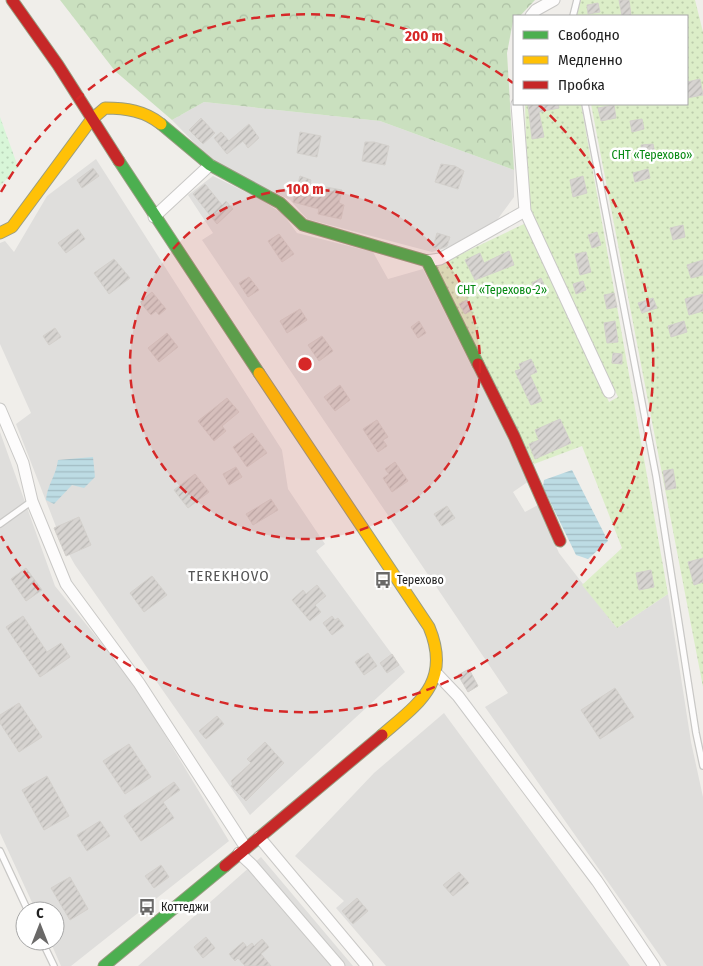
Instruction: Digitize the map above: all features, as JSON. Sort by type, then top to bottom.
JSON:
[{"type":"main road","points":[[12,0],[58,65],[154,217],[429,627],[437,644],[439,662],[437,674],[422,700],[345,768],[242,850],[104,966]]},
{"type":"main road","points":[[0,233],[12,227],[92,120],[105,108],[123,108],[150,115],[210,165],[280,203],[303,225],[427,261],[514,436],[560,540]]},
{"type":"street","points":[[532,15],[536,10],[554,0]]},
{"type":"street","points":[[517,105],[525,211],[609,392]]},
{"type":"street","points":[[154,217],[210,165]]},
{"type":"street","points":[[427,261],[440,259],[525,211]]},
{"type":"street","points":[[0,409],[23,463],[32,501],[66,584],[139,683],[252,865],[338,966]]},
{"type":"street","points":[[437,674],[458,696],[597,881],[654,966]]},
{"type":"street","points":[[259,837],[367,966]]},
{"type":"lane","points":[[573,15],[577,0]]},
{"type":"lane","points":[[584,105],[656,476],[696,733],[703,766]]},
{"type":"lane","points":[[0,524],[32,501]]},
{"type":"lane","points":[[0,850],[23,901]]},
{"type":"lane","points":[[47,951],[54,966]]},
{"type":"shaded area","points":[[204,102],[380,121],[514,170],[514,197],[497,220],[447,248],[432,252],[307,219],[290,200],[212,161],[172,120]]},
{"type":"shaded area","points":[[96,159],[282,450],[288,489],[325,544],[316,551],[405,672],[250,815],[75,565],[62,542],[16,424],[31,413],[0,344],[0,243],[5,241],[14,252],[47,196]]},
{"type":"shaded area","points":[[213,176],[260,199],[283,214],[297,233],[373,252],[388,279],[423,269],[529,481],[513,492],[525,512],[538,505],[559,553],[617,628],[668,594],[691,742],[703,797],[703,966],[667,966],[485,707],[508,693],[202,240],[213,233],[188,195]]},
{"type":"shaded area","points":[[0,432],[55,586],[133,682],[229,841],[71,966],[61,966],[54,951],[65,951],[65,901],[31,901],[0,833]]},
{"type":"shaded area","points":[[444,713],[630,966],[386,966],[336,908],[344,901],[295,856],[374,773]]},
{"type":"shaded area","points":[[261,857],[353,966],[138,966]]},
{"type":"green space","points":[[60,0],[535,0],[521,15],[513,15],[507,53],[514,170],[380,121],[204,102],[172,120],[115,71]]},
{"type":"green space","name":"СНТ «Терехово»","points":[[573,0],[695,0],[703,32],[703,687],[591,105],[688,105],[688,15],[575,15]]},
{"type":"green space","name":"СНТ «Терехово-2»","points":[[525,105],[581,105],[668,594],[617,628],[582,585],[622,548],[582,446],[534,464],[436,266],[526,223],[609,402],[618,397],[541,235],[528,201]]},
{"type":"green space","points":[[0,117],[18,167],[0,186]]},
{"type":"water","points":[[93,457],[95,477],[84,488],[72,485],[54,504],[46,500],[58,460]]},
{"type":"water","points":[[572,470],[608,541],[588,559],[576,555],[543,487],[544,480]]},
{"type":"building","points":[[619,0],[629,0],[631,15],[622,15]]},
{"type":"building","points":[[598,3],[600,12],[588,14],[587,5]]},
{"type":"building","points":[[700,79],[703,95],[688,98],[688,82]]},
{"type":"building","points":[[528,105],[558,105],[559,108],[539,112],[544,137],[532,139]]},
{"type":"building","points":[[614,105],[616,118],[601,121],[598,108]]},
{"type":"building","points":[[201,118],[215,133],[203,144],[189,130]]},
{"type":"building","points":[[642,119],[644,129],[632,132],[630,121]]},
{"type":"building","points":[[249,124],[259,138],[248,148],[243,141],[227,154],[214,138],[221,132],[229,141]]},
{"type":"building","points":[[300,132],[321,136],[317,157],[297,153]]},
{"type":"building","points":[[365,142],[389,146],[385,165],[362,161]]},
{"type":"building","points":[[653,144],[655,154],[642,156],[641,145]]},
{"type":"building","points":[[441,164],[455,166],[464,171],[458,189],[435,182]]},
{"type":"building","points":[[93,168],[99,176],[82,188],[77,180]]},
{"type":"building","points":[[648,169],[650,178],[635,182],[633,173]]},
{"type":"building","points":[[300,176],[311,180],[310,184],[342,190],[339,203],[344,205],[341,219],[318,214],[319,209],[293,202]]},
{"type":"building","points":[[583,176],[587,193],[573,197],[570,180]]},
{"type":"building","points":[[205,184],[222,205],[226,201],[233,209],[217,224],[193,194]]},
{"type":"building","points":[[683,225],[685,237],[673,240],[670,228]]},
{"type":"building","points":[[78,229],[85,239],[66,253],[58,243]]},
{"type":"building","points":[[597,232],[601,245],[592,248],[588,235]]},
{"type":"building","points":[[437,233],[450,237],[447,246],[440,249],[433,247]]},
{"type":"building","points":[[279,234],[294,254],[282,262],[268,241]]},
{"type":"building","points":[[509,251],[514,265],[475,280],[465,260],[480,253],[484,263]]},
{"type":"building","points":[[586,252],[591,272],[580,275],[575,254]]},
{"type":"building","points":[[114,259],[130,278],[109,294],[94,273]]},
{"type":"building","points":[[703,260],[703,275],[691,278],[687,265]]},
{"type":"building","points":[[249,277],[259,290],[248,297],[239,283]]},
{"type":"building","points":[[541,278],[546,290],[537,295],[532,283]]},
{"type":"building","points":[[583,281],[586,290],[576,294],[573,284]]},
{"type":"building","points":[[152,292],[166,309],[159,315],[156,311],[151,315],[140,302]]},
{"type":"building","points":[[614,293],[617,307],[607,309],[604,295]]},
{"type":"building","points":[[703,294],[703,311],[689,315],[685,299]]},
{"type":"building","points":[[653,298],[657,308],[642,313],[638,303]]},
{"type":"building","points":[[467,300],[472,310],[465,314],[459,304]]},
{"type":"building","points":[[300,309],[307,320],[287,333],[280,321]]},
{"type":"building","points":[[419,321],[426,333],[418,338],[411,327]]},
{"type":"building","points":[[615,321],[618,342],[607,343],[604,323]]},
{"type":"building","points":[[684,321],[687,332],[671,337],[668,326]]},
{"type":"building","points":[[55,328],[61,337],[49,345],[43,336]]},
{"type":"building","points":[[167,333],[178,347],[159,362],[148,348]]},
{"type":"building","points":[[322,336],[333,351],[319,361],[308,345]]},
{"type":"building","points":[[613,353],[622,354],[622,364],[612,363]]},
{"type":"building","points":[[531,359],[537,372],[530,375],[542,401],[531,405],[515,371],[521,369],[519,364]]},
{"type":"building","points":[[340,385],[350,400],[335,411],[324,397]]},
{"type":"building","points":[[227,398],[239,412],[222,426],[226,431],[214,441],[198,421]]},
{"type":"building","points":[[560,419],[571,443],[535,459],[529,444],[539,440],[535,430]]},
{"type":"building","points":[[377,420],[388,437],[383,440],[387,446],[378,452],[363,429]]},
{"type":"building","points":[[252,433],[267,453],[247,467],[233,447]]},
{"type":"building","points":[[395,462],[408,481],[392,492],[383,478],[389,474],[385,469]]},
{"type":"building","points":[[236,467],[242,477],[229,485],[223,474]]},
{"type":"building","points":[[673,469],[676,488],[666,490],[663,471]]},
{"type":"building","points":[[195,474],[209,492],[188,508],[174,490]]},
{"type":"building","points":[[271,499],[278,510],[253,525],[246,514]]},
{"type":"building","points":[[447,506],[455,518],[442,526],[434,514]]},
{"type":"building","points":[[79,517],[91,545],[66,556],[54,528]]},
{"type":"building","points":[[703,558],[703,582],[694,585],[688,562]]},
{"type":"building","points":[[26,568],[42,590],[26,601],[11,579]]},
{"type":"building","points":[[651,570],[654,587],[639,590],[636,573]]},
{"type":"building","points":[[152,576],[167,595],[144,612],[130,593]]},
{"type":"building","points":[[317,585],[326,596],[315,605],[321,612],[310,621],[292,600],[303,590],[306,594]]},
{"type":"building","points":[[23,616],[47,652],[61,643],[70,657],[40,677],[6,627]]},
{"type":"building","points":[[332,616],[335,620],[338,618],[344,626],[332,635],[323,623]]},
{"type":"building","points":[[368,653],[377,666],[364,675],[355,662]]},
{"type":"building","points":[[392,654],[399,665],[387,673],[380,663]]},
{"type":"building","points":[[469,669],[478,686],[468,692],[458,675]]},
{"type":"building","points":[[615,688],[634,717],[600,739],[581,710]]},
{"type":"building","points":[[19,703],[42,737],[19,752],[0,723],[0,715]]},
{"type":"building","points":[[217,716],[224,724],[206,739],[199,731]]},
{"type":"building","points":[[265,742],[284,763],[246,801],[231,786],[233,784],[231,781],[251,763],[247,759]]},
{"type":"building","points":[[129,744],[151,777],[125,794],[103,761]]},
{"type":"building","points":[[47,776],[69,816],[44,830],[22,790]]},
{"type":"building","points":[[174,782],[180,790],[163,802],[174,818],[141,841],[124,816]]},
{"type":"building","points":[[100,821],[110,836],[87,851],[77,835]]},
{"type":"building","points":[[161,865],[169,877],[154,888],[145,876]]},
{"type":"building","points":[[459,872],[469,883],[453,896],[443,885]]},
{"type":"building","points":[[70,877],[88,909],[70,920],[65,912],[65,901],[59,901],[51,888]]},
{"type":"building","points":[[357,898],[368,911],[353,924],[342,911]]},
{"type":"building","points":[[206,937],[215,948],[203,958],[194,947]]},
{"type":"building","points":[[262,939],[269,947],[261,954],[271,966],[245,966],[238,958],[235,961],[229,954],[243,942],[247,947],[252,943],[254,946]]},
{"type":"traffic: fast","points":[[161,124],[210,165],[280,203],[303,225],[427,261],[478,364]]},
{"type":"traffic: fast","points":[[119,161],[259,373]]},
{"type":"traffic: fast","points":[[104,966],[225,866]]},
{"type":"traffic: slow","points":[[0,233],[12,227],[91,120],[105,108],[135,111],[161,124]]},
{"type":"traffic: slow","points":[[259,373],[429,627],[435,646],[437,663],[434,677],[428,690],[419,701],[382,735]]},
{"type":"traffic: jam","points":[[12,0],[58,65],[119,161]]},
{"type":"traffic: jam","points":[[478,364],[514,436],[560,541]]},
{"type":"traffic: jam","points":[[225,866],[382,735]]},
{"type":"place","name":"Терехово","points":[[383,580]]},
{"type":"place","name":"Коттеджи","points":[[147,907]]},
{"type":"district","name":"TEREKHOVO","points":[[229,576]]}]
